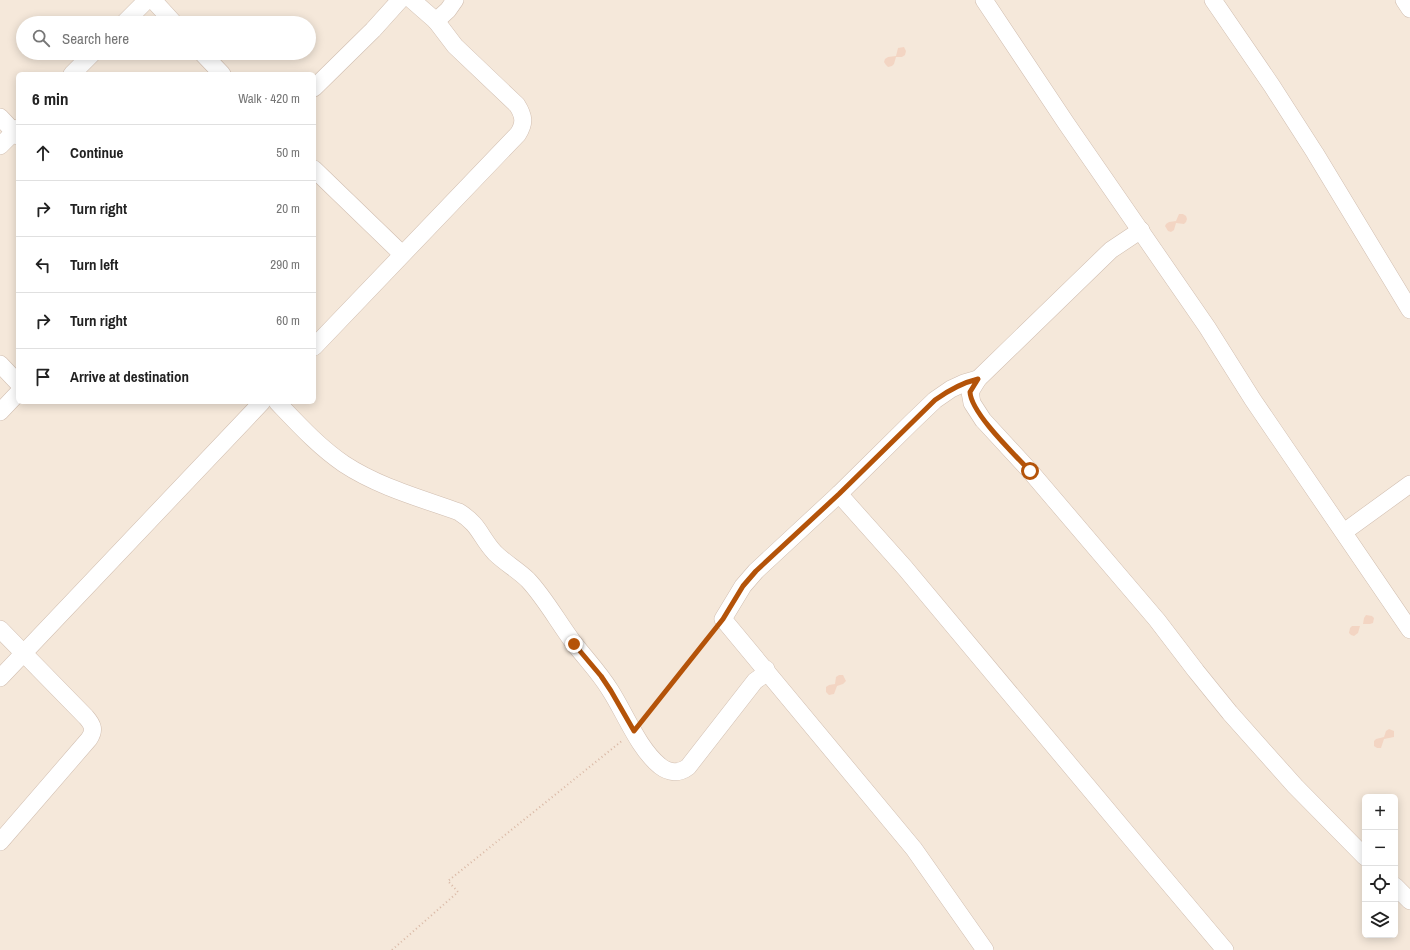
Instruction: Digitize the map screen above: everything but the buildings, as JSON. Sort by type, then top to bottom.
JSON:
[{"type":"street","points":[[131,16],[147,0]]},
{"type":"street","points":[[153,0],[168,16]]},
{"type":"street","points":[[316,86],[373,30],[400,0]]},
{"type":"street","points":[[316,345],[518,134],[523,123],[523,117],[517,105],[455,46],[436,21],[412,0]]},
{"type":"street","points":[[436,21],[448,10],[455,0]]},
{"type":"street","points":[[984,0],[1066,123],[1207,327],[1254,400],[1410,630]]},
{"type":"street","points":[[1213,0],[1272,86],[1315,153],[1410,310]]},
{"type":"street","points":[[1404,0],[1410,10]]},
{"type":"street","points":[[74,72],[86,60]]},
{"type":"street","points":[[209,60],[220,72]]},
{"type":"street","points":[[0,117],[16,131]]},
{"type":"street","points":[[0,146],[16,133]]},
{"type":"street","points":[[316,171],[402,254]]},
{"type":"street","points":[[1141,230],[1112,250],[978,379],[970,392],[970,397],[976,410],[984,420],[1030,471],[1157,620],[1196,671],[1254,740],[1310,802],[1362,854]]},
{"type":"street","points":[[0,364],[16,381]]},
{"type":"street","points":[[978,379],[951,389],[935,400],[839,494],[756,571],[743,586],[723,619],[914,849],[985,950]]},
{"type":"street","points":[[0,412],[16,395]]},
{"type":"street","points":[[0,678],[260,404]]},
{"type":"street","points":[[279,404],[318,443],[344,464],[391,488],[459,512],[468,517],[480,530],[495,553],[529,581],[574,644],[601,676],[634,731],[659,765],[673,772],[684,771],[755,681],[762,676],[766,669]]},
{"type":"street","points":[[1344,532],[1410,484]]},
{"type":"street","points":[[839,494],[905,568],[1225,950]]},
{"type":"street","points":[[0,629],[86,717],[94,730],[89,739],[0,842]]},
{"type":"street","points":[[1398,889],[1410,901]]},
{"type":"path","points":[[392,950],[458,892],[448,881],[634,731],[723,619]]},
{"type":"shaded area","points":[[0,0],[1410,0],[1410,950],[0,950]]},
{"type":"route","points":[[574,644],[601,676],[634,731],[723,619],[743,586],[756,571],[839,494],[935,400],[951,389],[964,383],[978,379],[970,392],[972,403],[984,420],[1030,471]]}]
